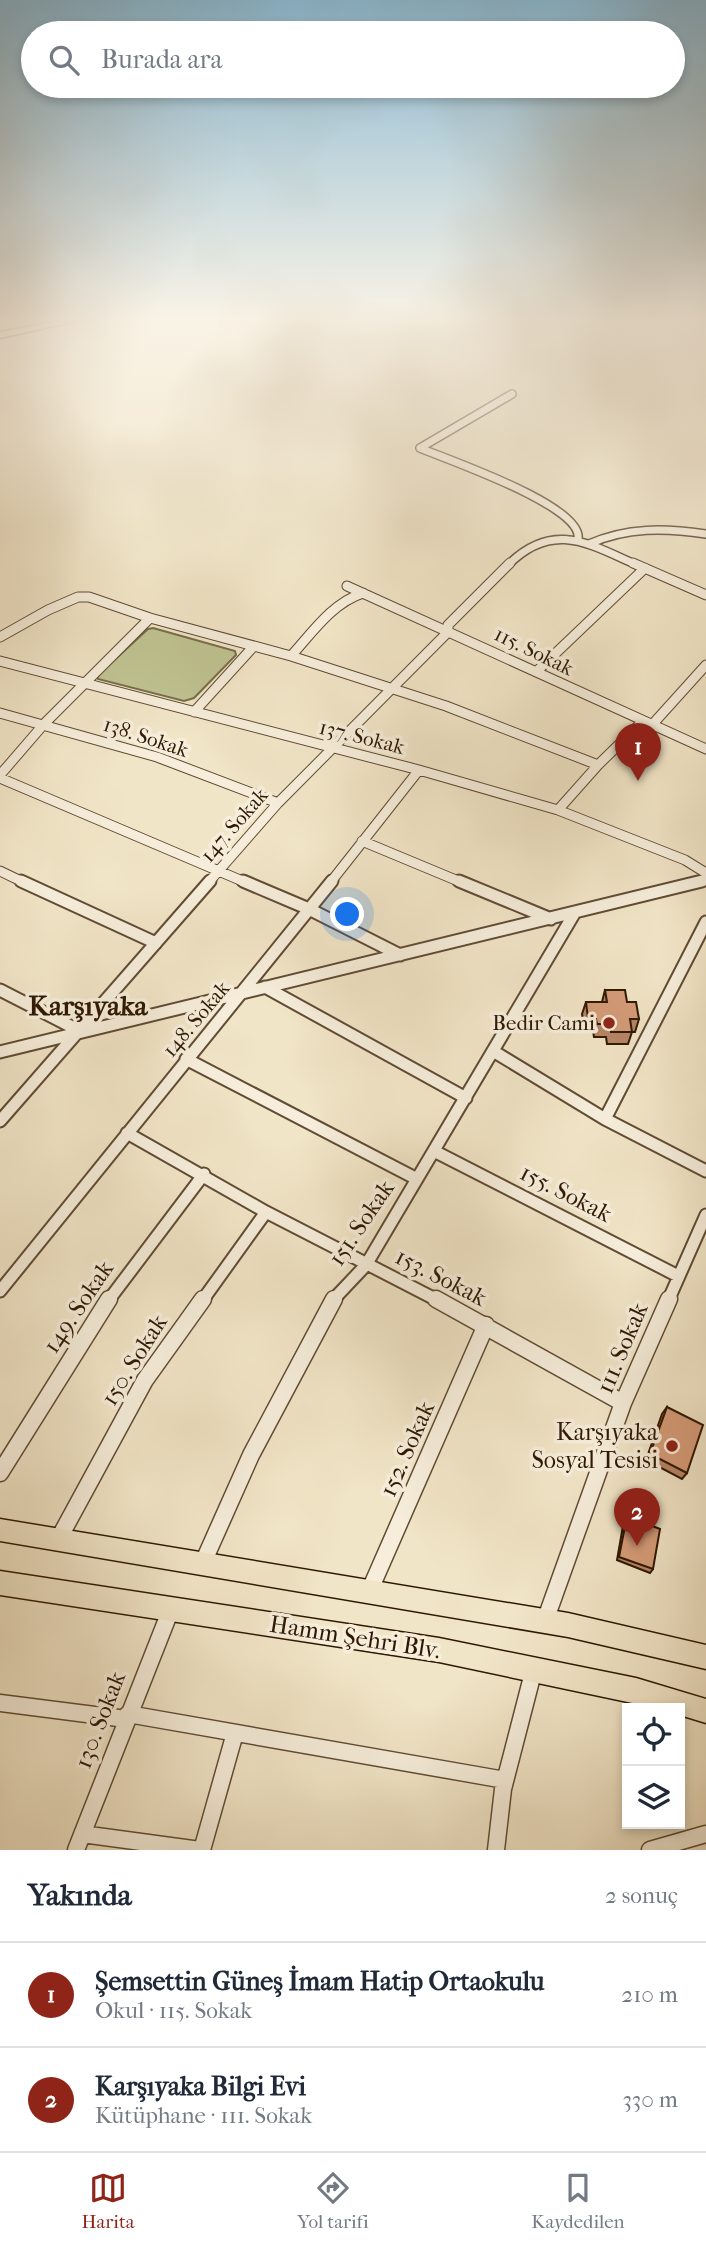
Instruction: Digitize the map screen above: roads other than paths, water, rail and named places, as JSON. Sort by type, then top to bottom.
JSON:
[{"type":"main road","points":[[0,1530],[58,1542],[545,1621],[706,1657]]},
{"type":"main road","name":"Hamm Şehri Blv.","points":[[0,1583],[439,1650],[636,1690],[706,1711]]},
{"type":"street","points":[[488,408],[420,448],[548,502],[574,524],[579,534],[578,539],[706,594]]},
{"type":"street","points":[[589,544],[633,530],[664,529],[706,534]]},
{"type":"street","name":"147. Sokak","points":[[0,1121],[278,803],[448,630],[448,625],[507,565],[540,543],[578,539]]},
{"type":"street","points":[[537,671],[645,568]]},
{"type":"street","name":"115. Sokak","points":[[347,586],[706,749]]},
{"type":"street","points":[[291,656],[340,603],[352,595],[363,593]]},
{"type":"street","points":[[0,637],[48,610],[78,597],[89,597],[150,618],[291,656],[391,687],[549,744],[598,765]]},
{"type":"street","points":[[150,618],[44,724],[0,776],[309,909],[400,955]]},
{"type":"street","points":[[194,712],[253,647]]},
{"type":"street","name":"137. Sokak","points":[[0,661],[419,770],[558,810],[685,860],[706,873]]},
{"type":"street","points":[[558,810],[598,765],[647,724],[706,665]]},
{"type":"street","name":"138. Sokak","points":[[0,713],[157,757],[278,803]]},
{"type":"street","name":"148. Sokak","points":[[0,1291],[186,1059],[244,992],[419,770]]},
{"type":"street","points":[[362,841],[552,919]]},
{"type":"street","points":[[0,871],[156,943]]},
{"type":"street","points":[[0,1052],[706,880]]},
{"type":"street","name":"151. Sokak","points":[[202,1565],[251,1455],[332,1301],[366,1265],[574,914]]},
{"type":"street","points":[[605,1119],[706,922]]},
{"type":"street","points":[[265,987],[466,1098]]},
{"type":"street","points":[[2,993],[80,1031]]},
{"type":"street","points":[[493,1051],[605,1119],[706,1171]]},
{"type":"street","points":[[186,1059],[417,1179]]},
{"type":"street","name":"153. Sokak","points":[[127,1133],[204,1174],[266,1212],[486,1325],[623,1403]]},
{"type":"street","name":"155. Sokak","points":[[434,1151],[678,1276]]},
{"type":"street","name":"149. Sokak","points":[[0,1473],[103,1307],[204,1174]]},
{"type":"street","name":"150. Sokak","points":[[58,1542],[145,1380],[266,1212]]},
{"type":"street","name":"111. Sokak","points":[[545,1621],[623,1403],[706,1214]]},
{"type":"street","name":"152. Sokak","points":[[369,1592],[486,1325]]},
{"type":"street","name":"130. Sokak","points":[[79,1842],[171,1608]]},
{"type":"street","points":[[496,1850],[505,1780],[534,1669]]},
{"type":"street","points":[[0,1703],[127,1717],[235,1733],[505,1780]]},
{"type":"street","points":[[79,1842],[201,1850],[235,1733]]},
{"type":"street","points":[[650,1850],[706,1834]]},
{"type":"place","name":"Şemsettin Güneş İmam Hatip Ortaokulu","points":[[638,781]]},
{"type":"place","name":"Bedir Cami","points":[[609,1023]]},
{"type":"place","name":"Karşıyaka Sosyal Tesisi","points":[[672,1446]]},
{"type":"place","name":"Karşıyaka Bilgi Evi","points":[[637,1546]]},
{"type":"district","name":"Karşıyaka","points":[[88,1005]]}]
